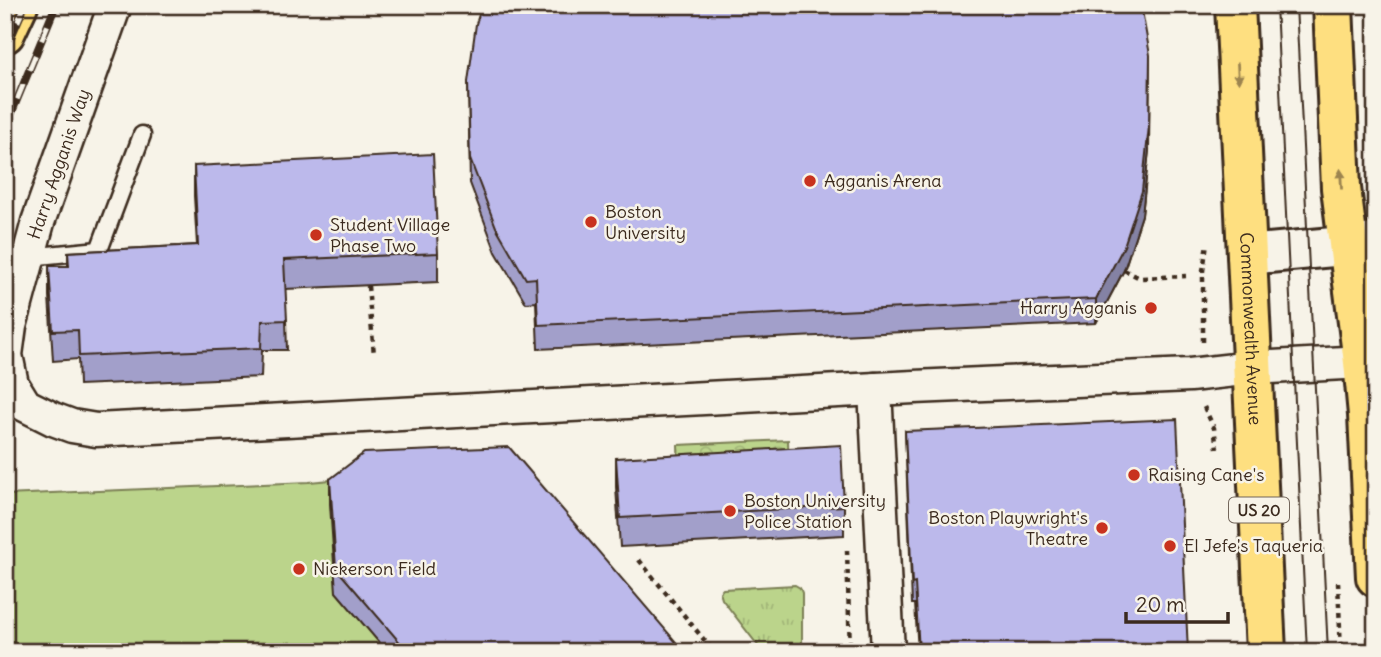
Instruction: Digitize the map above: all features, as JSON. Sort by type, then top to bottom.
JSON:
[{"type":"main road","points":[[5,33],[18,5]]},
{"type":"main road","name":"Commonwealth Avenue","points":[[1235,5],[1266,652]]},
{"type":"main road","points":[[1333,5],[1341,188],[1362,245],[1363,362],[1370,435],[1376,577]]},
{"type":"street","name":"Harry Agganis Way","points":[[115,5],[38,222],[9,326],[6,355],[12,384],[25,405],[72,426],[96,429],[875,388]]},
{"type":"street","points":[[1247,255],[1362,245]]},
{"type":"street","points":[[888,652],[875,388],[1190,375],[1252,368],[1363,362]]},
{"type":"lane","points":[[28,257],[99,250],[142,135]]},
{"type":"path","points":[[1124,270],[1140,278],[1186,276]]},
{"type":"path","points":[[368,286],[374,355]]},
{"type":"path","points":[[847,550],[850,652]]},
{"type":"path","points":[[639,560],[714,652]]},
{"type":"green space","points":[[788,440],[789,472],[679,477],[678,445]]},
{"type":"green space","name":"Nickerson Field","points":[[364,477],[664,652],[5,652],[5,495],[309,482]]},
{"type":"green space","points":[[795,585],[802,593],[802,652],[763,652],[722,599],[720,592],[723,589]]},
{"type":"building","name":"Agganis Arena","points":[[482,5],[1141,5],[1150,55],[1149,126],[1142,191],[1124,246],[1096,299],[538,325],[536,278],[526,279],[496,227],[470,159],[468,82],[476,24]]},
{"type":"building","name":"Student Village Phase Two","points":[[433,154],[438,253],[284,260],[287,320],[262,321],[261,348],[79,356],[78,330],[53,331],[49,266],[69,266],[68,252],[198,245],[194,166]]},
{"type":"building","points":[[1177,419],[1188,652],[919,652],[915,583],[912,584],[905,431]]},
{"type":"building","points":[[841,445],[844,506],[620,518],[616,458]]},
{"type":"building","points":[[509,447],[684,652],[408,652],[336,568],[330,479],[364,453]]},
{"type":"tram line","points":[[1276,5],[1307,652]]},
{"type":"tram line","points":[[1296,5],[1328,652]]},
{"type":"railway","points":[[5,51],[25,5]]},
{"type":"railway","points":[[5,129],[56,5]]},
{"type":"place","name":"Agganis Arena","points":[[810,181]]},
{"type":"place","name":"Boston University","points":[[591,222]]},
{"type":"place","name":"Student Village Phase Two","points":[[316,235]]},
{"type":"place","name":"Harry Agganis","points":[[1151,308]]},
{"type":"place","name":"Raising Cane's","points":[[1134,475]]},
{"type":"place","name":"Boston University Police Station","points":[[730,511]]},
{"type":"place","name":"Boston Playwright's Theatre","points":[[1102,528]]},
{"type":"place","name":"El Jefe's Taqueria","points":[[1170,546]]},
{"type":"place","name":"Nickerson Field","points":[[299,569]]}]
